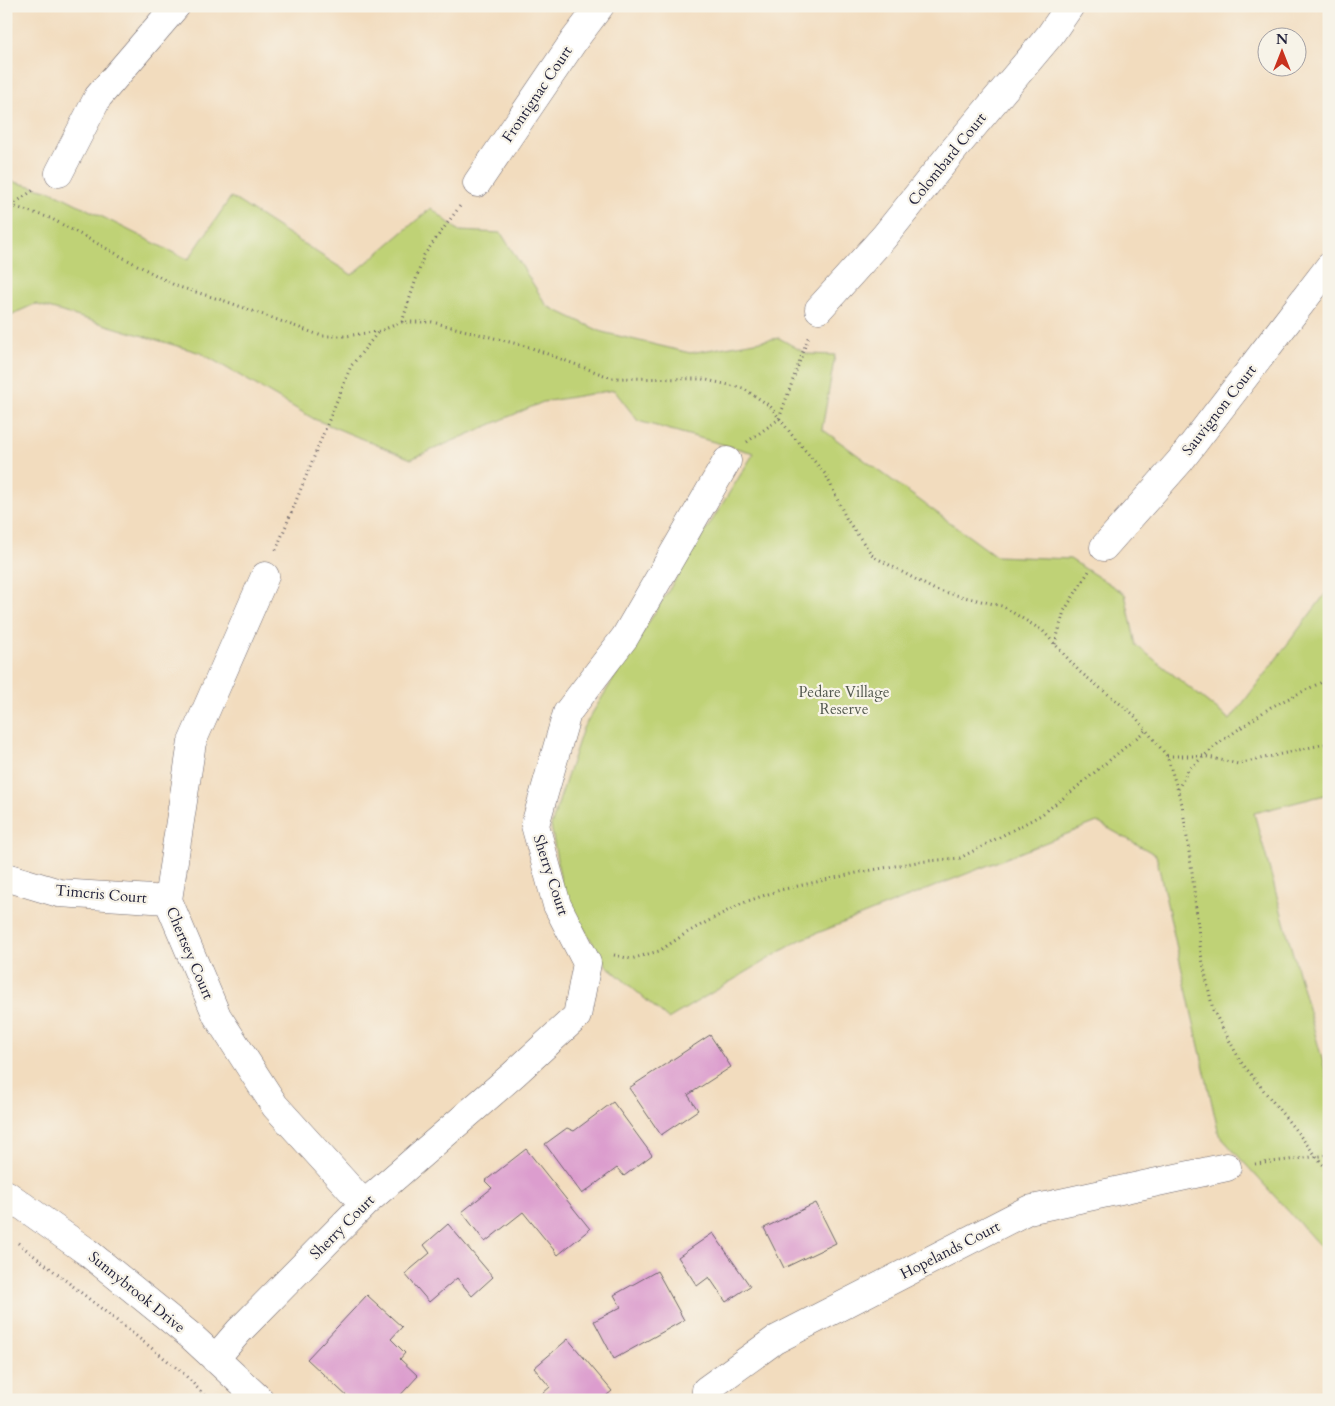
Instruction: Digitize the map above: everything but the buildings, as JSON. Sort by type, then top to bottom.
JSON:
[{"type":"street","points":[[59,173],[98,97],[176,6]]},
{"type":"street","name":"Frontignac Court","points":[[477,183],[575,39],[600,6]]},
{"type":"street","name":"Colombard Court","points":[[819,309],[884,237],[956,147],[1050,35],[1070,6]]},
{"type":"street","name":"Sauvignon Court","points":[[1104,547],[1180,461],[1329,267]]},
{"type":"street","name":"Sherry Court","points":[[215,1359],[364,1204],[514,1074],[577,1016],[587,963],[557,905],[535,825],[567,713],[625,637],[726,461]]},
{"type":"street","name":"Chertsey Court","points":[[265,576],[192,742],[168,900],[218,1016],[275,1106],[364,1204]]},
{"type":"street","name":"Timcris Court","points":[[6,877],[60,893],[168,900]]},
{"type":"street","name":"Hopelands Court","points":[[706,1400],[706,1390],[774,1340],[1028,1210],[1227,1167]]},
{"type":"street","name":"Sunnybrook Drive","points":[[6,1194],[86,1251],[192,1337],[260,1400]]},
{"type":"path","points":[[402,322],[424,255],[477,183]]},
{"type":"path","points":[[6,204],[50,218],[176,286],[225,301],[322,336],[346,336],[380,331],[402,322],[432,322],[529,347],[612,378],[702,379],[743,388],[770,406],[792,436],[826,475],[847,520],[873,556],[935,590],[1002,606],[1043,631],[1080,672],[1133,714],[1167,756],[1182,804],[1191,862],[1201,954],[1213,1010],[1241,1062],[1329,1172]]},
{"type":"path","points":[[6,214],[12,205]]},
{"type":"path","points":[[726,461],[749,440],[779,419],[819,309]]},
{"type":"path","points":[[265,576],[351,366],[380,331]]},
{"type":"path","points":[[1055,644],[1064,611],[1104,547]]},
{"type":"path","points":[[1177,790],[1188,770],[1220,742],[1271,707],[1320,683],[1329,676]]},
{"type":"path","points":[[579,948],[631,959],[659,951],[688,932],[742,903],[780,890],[917,862],[960,858],[1041,815],[1146,730]]},
{"type":"path","points":[[1167,756],[1204,756],[1238,764],[1329,743]]},
{"type":"path","points":[[1227,1167],[1329,1155]]},
{"type":"path","points":[[18,1243],[182,1372],[209,1400]]},
{"type":"green space","name":"Pedare Village Reserve","points":[[6,180],[51,191],[188,260],[231,197],[352,275],[431,208],[459,231],[501,233],[547,306],[602,332],[690,353],[779,338],[807,354],[835,355],[822,429],[996,556],[1070,559],[1125,594],[1136,645],[1230,720],[1329,589],[1329,794],[1254,813],[1329,1084],[1329,1256],[1219,1135],[1156,855],[1097,822],[800,940],[668,1019],[606,965],[563,894],[551,826],[583,728],[754,453],[638,421],[614,390],[543,402],[411,459],[314,419],[201,353],[35,304],[6,317]]}]
